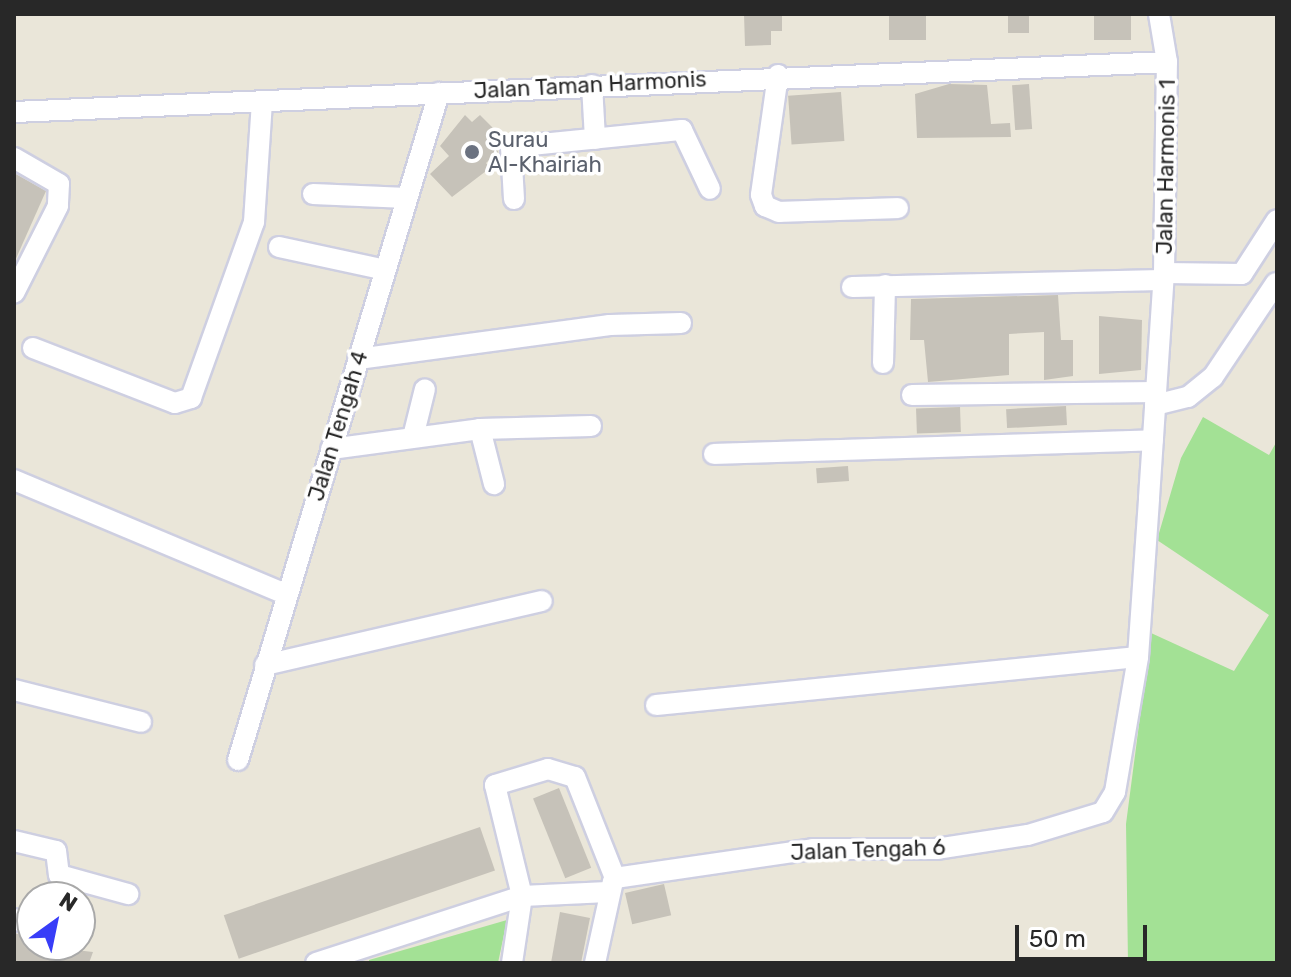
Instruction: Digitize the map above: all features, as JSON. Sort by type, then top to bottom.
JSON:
[{"type":"street","name":"Jalan Harmonis 1","points":[[1159,14],[1167,62],[1164,277],[1242,274],[1277,220]]},
{"type":"street","name":"Jalan Taman Harmonis","points":[[14,112],[778,75],[1167,62]]},
{"type":"street","points":[[778,75],[761,195],[765,206],[779,212],[898,208]]},
{"type":"street","points":[[592,85],[595,139]]},
{"type":"street","name":"Jalan Tengah 4","points":[[238,760],[439,93]]},
{"type":"street","points":[[33,348],[175,403],[191,398],[254,222],[262,101]]},
{"type":"street","points":[[514,199],[511,147],[682,130],[710,189]]},
{"type":"street","points":[[14,158],[59,184],[58,206],[14,293]]},
{"type":"street","points":[[313,194],[407,198]]},
{"type":"street","points":[[279,247],[385,270]]},
{"type":"street","points":[[852,287],[1164,277]]},
{"type":"street","name":"Jalan Tengah 6","points":[[316,963],[356,957],[522,896],[612,885],[813,849],[936,849],[1028,835],[1103,812],[1115,792],[1138,657],[1164,277]]},
{"type":"street","points":[[912,395],[1188,397],[1213,377],[1276,283]]},
{"type":"street","points":[[883,363],[885,285]]},
{"type":"street","points":[[358,359],[610,325],[681,323]]},
{"type":"street","points":[[413,437],[425,389]]},
{"type":"street","points":[[331,449],[480,429],[591,426]]},
{"type":"street","points":[[480,429],[494,484]]},
{"type":"street","points":[[714,454],[1153,440]]},
{"type":"street","points":[[14,480],[287,595]]},
{"type":"street","points":[[265,665],[542,601]]},
{"type":"street","points":[[656,705],[1138,657]]},
{"type":"street","points":[[14,690],[141,722]]},
{"type":"street","points":[[512,963],[522,896],[495,785],[548,769],[575,777],[612,885],[595,963]]},
{"type":"street","points":[[14,841],[56,851],[59,875],[128,894]]},
{"type":"green space","points":[[1203,417],[1269,455],[1277,441],[1277,963],[1128,963],[1126,824],[1151,633],[1234,671],[1269,615],[1157,540],[1181,458]]},
{"type":"green space","points":[[507,920],[498,963],[369,963],[369,960]]},
{"type":"building","points":[[744,14],[782,14],[782,31],[771,31],[771,45],[745,46]]},
{"type":"building","points":[[889,14],[926,14],[926,40],[889,40]]},
{"type":"building","points":[[1008,14],[1029,14],[1029,33],[1008,33]]},
{"type":"building","points":[[1094,14],[1131,14],[1131,40],[1094,40]]},
{"type":"building","points":[[949,84],[987,85],[991,124],[1010,123],[1011,137],[917,138],[915,94]]},
{"type":"building","points":[[1029,84],[1032,129],[1015,130],[1012,85]]},
{"type":"building","points":[[841,92],[844,141],[792,145],[788,96]]},
{"type":"building","name":"Surau Al-Khairiah","points":[[465,115],[472,122],[480,115],[494,129],[489,133],[498,152],[486,163],[490,168],[452,197],[430,174],[449,156],[440,146]]},
{"type":"building","points":[[14,173],[46,191],[14,263]]},
{"type":"building","points":[[1058,295],[1061,340],[1073,340],[1073,376],[1044,380],[1044,332],[1009,334],[1009,375],[928,382],[924,340],[910,340],[911,299]]},
{"type":"building","points":[[1099,316],[1142,320],[1141,370],[1099,374]]},
{"type":"building","points":[[1066,406],[1067,425],[1007,428],[1006,409]]},
{"type":"building","points":[[960,407],[961,432],[917,434],[916,409]]},
{"type":"building","points":[[848,466],[849,481],[817,483],[816,468]]},
{"type":"building","points":[[559,788],[591,868],[565,878],[533,798]]},
{"type":"building","points":[[480,827],[495,870],[239,959],[224,915]]},
{"type":"building","points":[[664,884],[671,915],[632,924],[625,893]]},
{"type":"building","points":[[560,912],[590,918],[581,963],[551,963]]},
{"type":"building","points":[[14,933],[16,961],[90,961],[89,963],[14,963]]},
{"type":"place","name":"Surau Al-Khairiah","points":[[472,152]]}]
